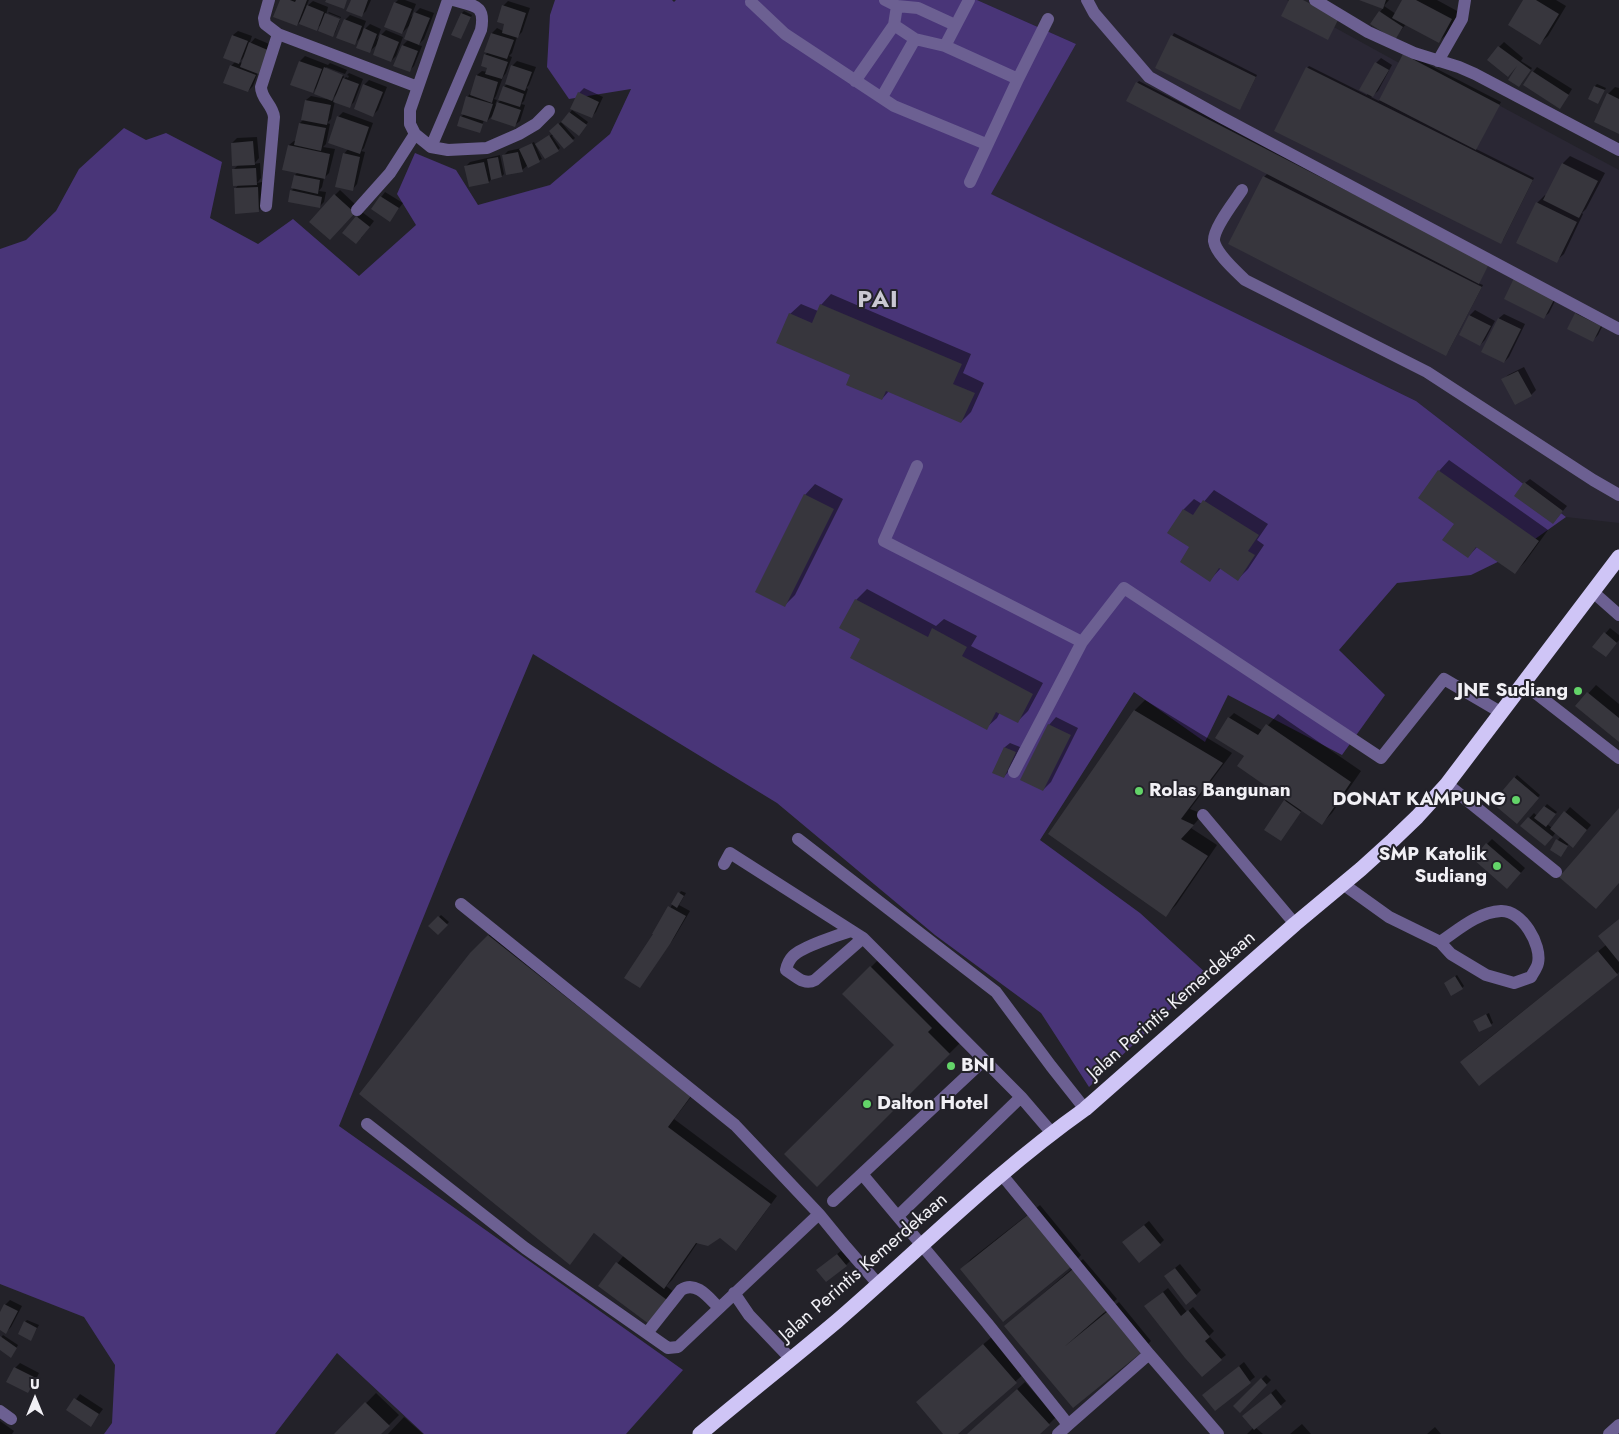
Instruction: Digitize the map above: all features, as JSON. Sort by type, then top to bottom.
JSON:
[{"type":"highway","name":"Jalan Perintis Kemerdekaan","points":[[700,1434],[836,1321],[1051,1132],[1085,1109],[1393,840],[1448,784],[1619,557]]},
{"type":"street","points":[[269,0],[264,18],[265,24],[278,34],[418,87]]},
{"type":"street","points":[[448,0],[410,110],[410,124],[415,134],[431,147],[448,150],[487,148],[519,134],[536,124],[549,111]]},
{"type":"street","points":[[431,147],[481,30],[483,19],[478,8],[453,0]]},
{"type":"street","points":[[751,0],[785,34],[894,106],[986,144]]},
{"type":"street","points":[[885,0],[897,6],[918,8],[955,25]]},
{"type":"street","points":[[945,46],[969,0]]},
{"type":"street","points":[[1087,0],[1094,12],[1149,77],[1619,330]]},
{"type":"street","points":[[1315,0],[1368,32],[1414,53],[1475,74],[1619,150]]},
{"type":"street","points":[[1438,60],[1462,19],[1466,0]]},
{"type":"street","points":[[855,81],[894,25],[897,6]]},
{"type":"street","points":[[970,182],[986,144],[1048,19]]},
{"type":"street","points":[[894,25],[915,39],[945,46],[1018,79]]},
{"type":"street","points":[[266,206],[274,117],[271,107],[261,92],[261,87],[278,34]]},
{"type":"street","points":[[882,97],[915,39]]},
{"type":"street","points":[[357,210],[390,173],[415,134]]},
{"type":"street","points":[[1242,190],[1215,232],[1214,242],[1224,259],[1245,280],[1427,372],[1619,495]]},
{"type":"street","points":[[917,466],[884,541],[1082,642]]},
{"type":"street","points":[[1014,772],[1082,642],[1124,588],[1382,758],[1444,679],[1502,713]]},
{"type":"street","points":[[1593,592],[1619,615]]},
{"type":"street","points":[[1524,684],[1619,758]]},
{"type":"street","points":[[1448,784],[1556,872]]},
{"type":"street","points":[[1203,816],[1295,924]]},
{"type":"street","points":[[798,839],[996,992],[1050,1066],[1085,1109]]},
{"type":"street","points":[[724,864],[730,853],[863,938],[1021,1097],[1051,1132]]},
{"type":"street","points":[[1343,884],[1389,917],[1440,942],[1451,954],[1486,975],[1514,983],[1531,977],[1538,963],[1537,943],[1527,927],[1517,917],[1503,911],[1479,916],[1440,942]]},
{"type":"street","points":[[461,904],[735,1125],[819,1214],[878,1284]]},
{"type":"street","points":[[851,931],[822,941],[794,955],[786,970],[809,983],[815,980],[863,938]]},
{"type":"street","points":[[833,1201],[984,1060]]},
{"type":"street","points":[[898,1216],[1021,1097]]},
{"type":"street","points":[[367,1124],[525,1248],[668,1348],[678,1347],[819,1214]]},
{"type":"street","points":[[862,1174],[987,1323],[1068,1425]]},
{"type":"street","points":[[1002,1175],[1149,1354],[1218,1434]]},
{"type":"street","points":[[647,1333],[681,1290],[686,1287],[690,1286],[700,1290],[719,1308]]},
{"type":"street","points":[[734,1293],[748,1315],[790,1358]]},
{"type":"street","points":[[1058,1434],[1149,1354]]},
{"type":"street","points":[[1609,1434],[1619,1425]]},
{"type":"shaded area","points":[[555,0],[672,0],[674,2],[676,0],[977,0],[1076,44],[991,194],[1416,401],[1566,517],[1514,554],[1471,575],[1397,583],[1339,650],[1385,695],[1342,755],[1228,695],[1205,742],[1134,692],[1040,840],[1140,913],[1207,974],[1089,1087],[1041,1013],[935,935],[777,803],[533,654],[447,859],[339,1126],[683,1370],[626,1434],[424,1434],[337,1353],[275,1434],[104,1434],[112,1423],[115,1365],[84,1317],[0,1284],[0,249],[26,240],[56,211],[79,169],[124,128],[146,140],[166,133],[222,162],[210,218],[258,244],[293,219],[359,276],[416,225],[397,194],[415,153],[456,170],[478,205],[550,185],[610,134],[631,89],[569,99],[547,67],[550,15]]},
{"type":"shaded area","points":[[977,0],[1287,0],[1441,86],[1467,88],[1619,170],[1619,523],[1566,517],[1416,401],[990,194],[1076,44]]},
{"type":"building","points":[[280,0],[295,2],[296,0],[307,0],[297,26],[273,17]]},
{"type":"building","points":[[326,0],[347,0],[344,9],[325,2]]},
{"type":"building","points":[[351,0],[368,0],[362,17],[346,11]]},
{"type":"building","points":[[1289,0],[1303,0],[1339,18],[1328,40],[1281,16]]},
{"type":"building","points":[[1359,0],[1386,0],[1383,9]]},
{"type":"building","points":[[1402,0],[1416,0],[1452,19],[1439,43],[1392,18]]},
{"type":"building","points":[[1523,0],[1536,0],[1559,14],[1540,45],[1508,25]]},
{"type":"building","points":[[394,2],[412,9],[402,34],[384,27]]},
{"type":"building","points":[[307,5],[324,12],[317,31],[299,24]]},
{"type":"building","points":[[502,5],[526,13],[518,38],[502,33],[504,24],[497,22]]},
{"type":"building","points":[[1379,11],[1403,27],[1395,40],[1370,24]]},
{"type":"building","points":[[414,12],[430,18],[419,45],[404,39]]},
{"type":"building","points":[[325,13],[340,19],[333,37],[318,31]]},
{"type":"building","points":[[461,13],[471,17],[461,39],[451,35]]},
{"type":"building","points":[[344,19],[362,26],[355,45],[336,38]]},
{"type":"building","points":[[364,28],[377,34],[370,53],[356,48]]},
{"type":"building","points":[[491,33],[514,40],[507,59],[484,52]]},
{"type":"building","points":[[380,34],[399,42],[391,62],[373,55]]},
{"type":"building","points":[[232,35],[248,41],[239,64],[223,58]]},
{"type":"building","points":[[1171,35],[1256,77],[1240,110],[1155,68]]},
{"type":"building","points":[[249,42],[270,51],[261,75],[240,67]]},
{"type":"building","points":[[402,45],[418,51],[410,72],[393,66]]},
{"type":"building","points":[[1498,46],[1531,70],[1519,87],[1508,80],[1517,66],[1508,77],[1487,60]]},
{"type":"building","points":[[484,54],[508,62],[502,79],[485,74],[487,68],[481,66]]},
{"type":"building","points":[[1403,54],[1500,105],[1476,150],[1379,100]]},
{"type":"building","points":[[299,61],[322,69],[313,93],[290,85]]},
{"type":"building","points":[[1375,62],[1389,70],[1373,97],[1359,90]]},
{"type":"building","points":[[230,65],[256,75],[248,92],[223,83]]},
{"type":"building","points":[[511,65],[532,72],[525,91],[505,84]]},
{"type":"building","points":[[324,67],[343,75],[332,101],[314,94]]},
{"type":"building","points":[[1306,67],[1533,180],[1501,244],[1274,131]]},
{"type":"building","points":[[1532,71],[1569,95],[1560,109],[1523,85]]},
{"type":"building","points":[[476,75],[498,82],[492,103],[470,95]]},
{"type":"building","points":[[343,78],[359,84],[350,108],[333,102]]},
{"type":"building","points":[[1136,82],[1489,264],[1479,284],[1126,101]]},
{"type":"building","points":[[363,84],[383,92],[373,117],[354,109]]},
{"type":"building","points":[[503,86],[524,94],[520,107],[498,100]]},
{"type":"building","points":[[1594,86],[1605,90],[1598,104],[1588,99]]},
{"type":"building","points":[[578,92],[599,102],[592,118],[570,109]]},
{"type":"building","points":[[1607,93],[1619,99],[1619,134],[1594,122]]},
{"type":"building","points":[[466,96],[493,104],[487,122],[461,114]]},
{"type":"building","points":[[305,100],[331,105],[327,125],[301,120]]},
{"type":"building","points":[[497,102],[521,110],[515,127],[491,119]]},
{"type":"building","points":[[569,112],[587,125],[579,136],[561,122]]},
{"type":"building","points":[[337,116],[369,127],[360,154],[328,143]]},
{"type":"building","points":[[460,116],[483,124],[480,133],[457,126]]},
{"type":"building","points":[[299,123],[326,128],[321,151],[294,145]]},
{"type":"building","points":[[558,123],[574,141],[564,149],[549,131]]},
{"type":"building","points":[[549,135],[559,151],[545,159],[535,144]]},
{"type":"building","points":[[253,141],[255,165],[232,166],[231,143]]},
{"type":"building","points":[[532,143],[540,162],[528,168],[519,149]]},
{"type":"building","points":[[288,145],[330,154],[325,179],[282,170]]},
{"type":"building","points":[[518,152],[523,172],[506,175],[502,155]]},
{"type":"building","points":[[343,153],[360,157],[353,191],[335,187]]},
{"type":"building","points":[[498,157],[502,177],[491,180],[487,159]]},
{"type":"building","points":[[484,162],[489,183],[469,187],[464,166]]},
{"type":"building","points":[[1562,163],[1598,181],[1579,218],[1543,200]]},
{"type":"building","points":[[256,168],[257,185],[233,186],[232,169]]},
{"type":"building","points":[[294,175],[320,180],[318,194],[291,188]]},
{"type":"building","points":[[1263,176],[1482,287],[1446,356],[1228,244]]},
{"type":"building","points":[[258,187],[259,212],[235,214],[234,188]]},
{"type":"building","points":[[290,190],[322,197],[320,208],[288,202]]},
{"type":"building","points":[[334,194],[355,213],[330,240],[309,222]]},
{"type":"building","points":[[380,196],[399,208],[390,222],[371,209]]},
{"type":"building","points":[[1536,202],[1577,222],[1557,263],[1516,243]]},
{"type":"building","points":[[356,216],[370,227],[356,244],[342,233]]},
{"type":"building","points":[[1515,276],[1556,296],[1544,319],[1504,299]]},
{"type":"building","points":[[820,304],[962,364],[953,384],[975,393],[961,423],[886,391],[882,400],[846,385],[850,375],[776,343],[789,313],[812,323]]},
{"type":"building","points":[[1575,313],[1601,326],[1593,342],[1567,329]]},
{"type":"building","points":[[1469,315],[1491,326],[1480,346],[1459,335]]},
{"type":"building","points":[[1498,318],[1521,329],[1504,363],[1481,352]]},
{"type":"building","points":[[1518,371],[1532,396],[1515,405],[1501,379]]},
{"type":"building","points":[[1438,470],[1539,541],[1515,574],[1476,547],[1468,558],[1442,540],[1454,524],[1418,498]]},
{"type":"building","points":[[1524,482],[1563,511],[1553,524],[1514,496]]},
{"type":"building","points":[[804,494],[834,509],[785,607],[755,592]]},
{"type":"building","points":[[1203,500],[1259,535],[1248,551],[1255,555],[1238,581],[1219,568],[1210,582],[1180,562],[1189,547],[1167,533],[1183,509],[1193,515]]},
{"type":"building","points":[[855,599],[928,637],[932,628],[967,647],[962,656],[1033,694],[1018,723],[996,712],[987,730],[850,658],[860,639],[839,628]]},
{"type":"building","points":[[1604,632],[1617,643],[1606,657],[1592,647]]},
{"type":"building","points":[[1587,692],[1619,718],[1619,742],[1575,706]]},
{"type":"building","name":"Rolas Bangunan","points":[[1134,710],[1223,763],[1181,819],[1194,825],[1181,839],[1208,856],[1166,917],[1048,834]]},
{"type":"building","points":[[1228,717],[1258,735],[1266,724],[1351,782],[1322,825],[1237,766],[1244,756],[1215,738]]},
{"type":"building","points":[[1048,724],[1071,735],[1043,791],[1020,780]]},
{"type":"building","points":[[1004,747],[1016,752],[1004,778],[992,773]]},
{"type":"building","name":"DONAT KAMPUNG","points":[[1514,777],[1539,798],[1517,824],[1492,803]]},
{"type":"building","points":[[1284,800],[1301,812],[1281,841],[1264,830]]},
{"type":"building","points":[[1544,806],[1556,814],[1546,827],[1534,818]]},
{"type":"building","points":[[1619,808],[1619,883],[1596,909],[1559,877]]},
{"type":"building","points":[[1564,811],[1587,830],[1573,848],[1550,829]]},
{"type":"building","points":[[1528,817],[1553,837],[1545,846],[1520,826]]},
{"type":"building","points":[[1556,839],[1568,846],[1561,857],[1550,850]]},
{"type":"building","name":"SMP Katolik Sudiang","points":[[1486,843],[1521,873],[1507,889],[1473,859]]},
{"type":"building","points":[[678,892],[684,896],[677,908],[671,904]]},
{"type":"building","points":[[668,906],[686,916],[670,944],[640,988],[624,978],[653,934]]},
{"type":"building","points":[[438,916],[448,925],[438,935],[428,926]]},
{"type":"building","points":[[1619,919],[1619,962],[1598,936]]},
{"type":"building","points":[[488,935],[691,1096],[668,1127],[771,1204],[736,1251],[720,1238],[708,1246],[696,1243],[664,1289],[594,1233],[570,1265],[359,1094],[470,953]]},
{"type":"building","points":[[1598,951],[1618,975],[1479,1086],[1460,1062]]},
{"type":"building","name":"Dalton Hotel","points":[[870,966],[932,1028],[928,1032],[950,1054],[817,1187],[784,1154],[894,1045],[842,994]]},
{"type":"building","points":[[1455,976],[1463,989],[1451,996],[1444,983]]},
{"type":"building","points":[[1486,1014],[1492,1026],[1479,1032],[1473,1021]]},
{"type":"building","points":[[1029,1214],[1072,1266],[1003,1322],[960,1269]]},
{"type":"building","points":[[1144,1225],[1161,1245],[1139,1263],[1122,1242]]},
{"type":"building","points":[[837,1254],[847,1266],[826,1282],[816,1270]]},
{"type":"building","points":[[616,1262],[667,1300],[649,1324],[598,1286]]},
{"type":"building","points":[[1175,1268],[1197,1296],[1186,1305],[1164,1276]]},
{"type":"building","points":[[1073,1269],[1107,1310],[1064,1347],[1108,1311],[1142,1352],[1073,1408],[1004,1326]]},
{"type":"building","points":[[1163,1292],[1181,1316],[1188,1310],[1210,1337],[1205,1341],[1222,1360],[1202,1377],[1144,1306]]},
{"type":"building","points":[[4,1304],[18,1311],[6,1334],[0,1330],[0,1312]]},
{"type":"building","points":[[24,1321],[37,1328],[31,1341],[18,1334]]},
{"type":"building","points":[[0,1336],[17,1348],[11,1358],[0,1350]]},
{"type":"building","points":[[983,1344],[1017,1383],[958,1434],[943,1434],[916,1402]]},
{"type":"building","points":[[1239,1366],[1251,1383],[1215,1411],[1202,1395]]},
{"type":"building","points":[[14,1367],[36,1378],[28,1393],[6,1382]]},
{"type":"building","points":[[1261,1378],[1267,1385],[1240,1413],[1233,1406]]},
{"type":"building","points":[[1017,1389],[1050,1425],[1040,1434],[967,1434]]},
{"type":"building","points":[[1271,1393],[1282,1407],[1254,1430],[1242,1416]]},
{"type":"building","points":[[74,1398],[99,1414],[91,1427],[66,1410]]},
{"type":"building","points":[[365,1402],[390,1426],[381,1434],[334,1434]]},
{"type":"place","name":"JNE Sudiang","points":[[1578,691]]},
{"type":"place","name":"Rolas Bangunan","points":[[1139,791]]},
{"type":"place","name":"DONAT KAMPUNG","points":[[1516,800]]},
{"type":"place","name":"SMP Katolik Sudiang","points":[[1497,866]]},
{"type":"place","name":"BNI","points":[[951,1066]]},
{"type":"place","name":"Dalton Hotel","points":[[867,1104]]},
{"type":"district","name":"PAI","points":[[878,301]]}]
